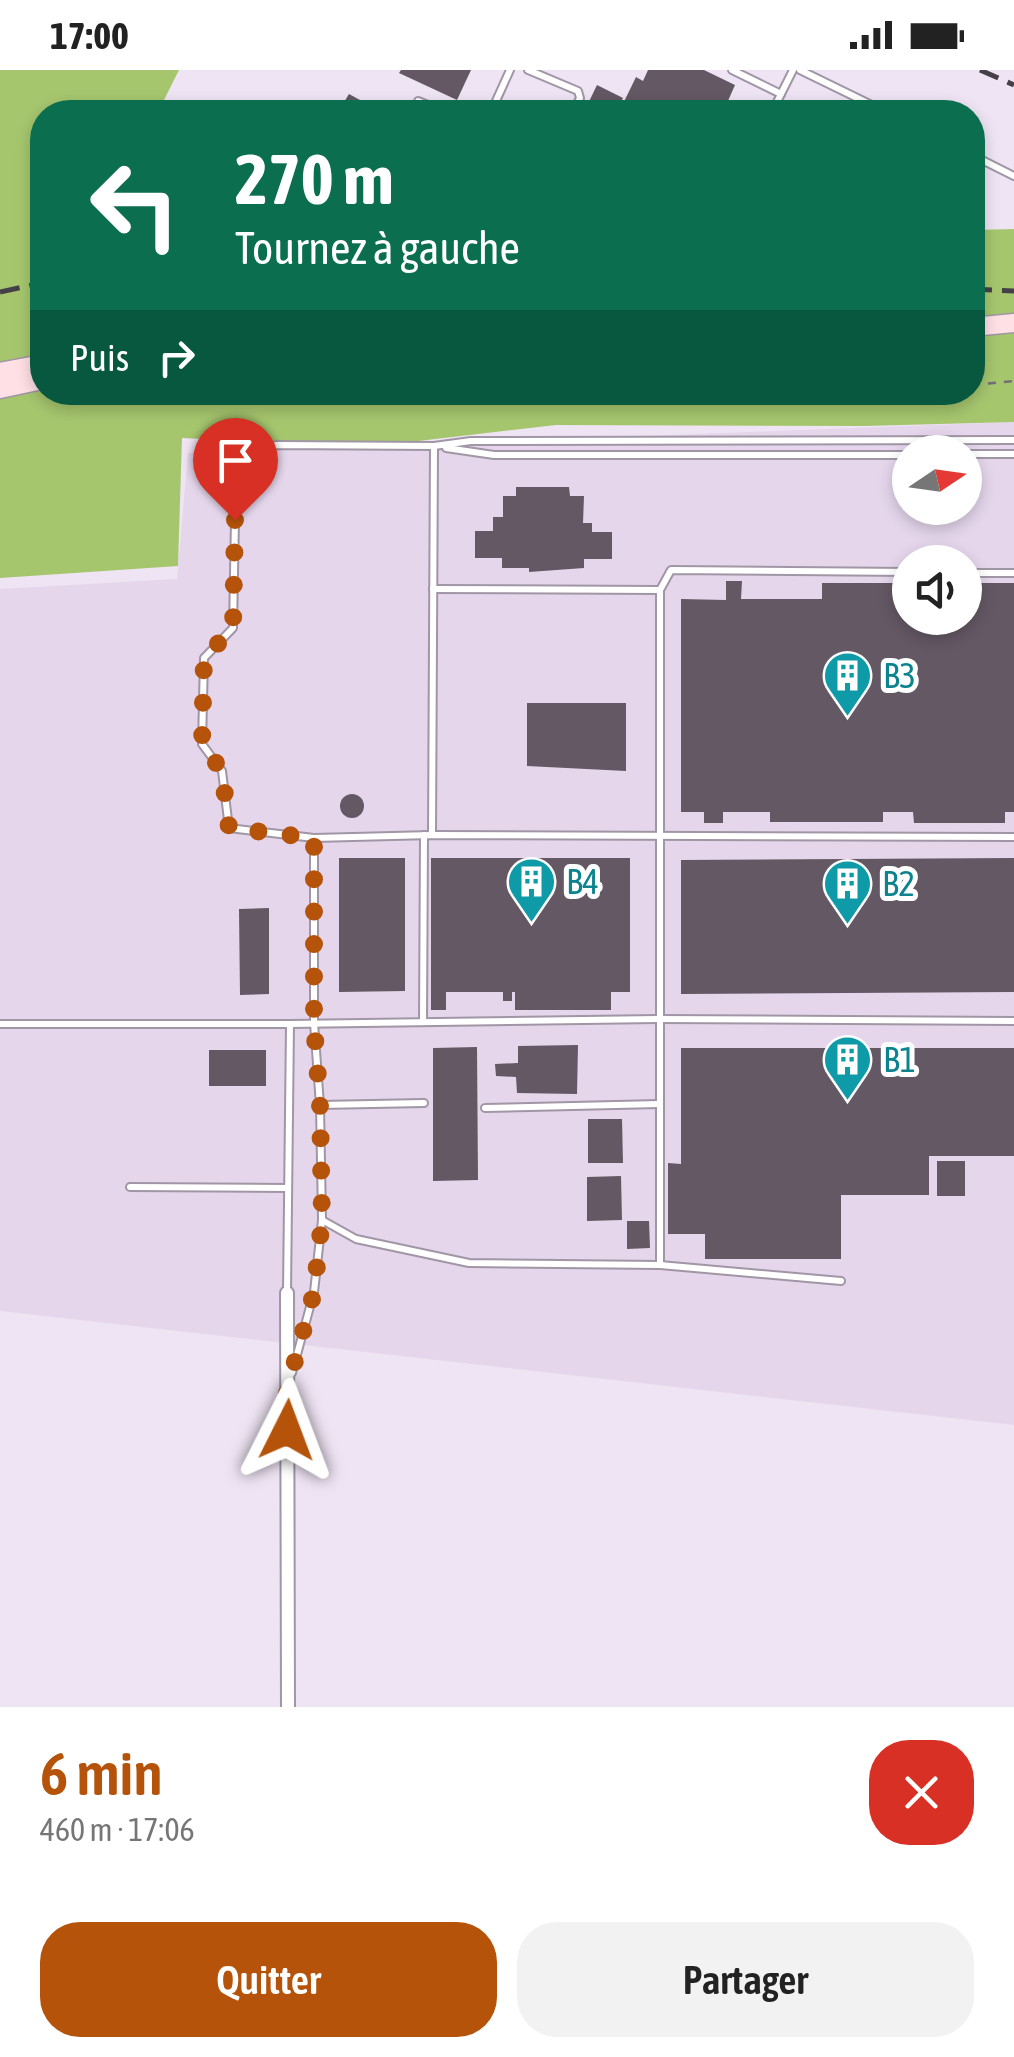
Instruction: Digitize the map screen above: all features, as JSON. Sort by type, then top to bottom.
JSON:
[{"type":"main road","points":[[985,326],[1014,323]]},
{"type":"main road","points":[[0,372],[30,366]]},
{"type":"main road","points":[[0,389],[30,383]]},
{"type":"street","points":[[287,1293],[288,1707]]},
{"type":"lane","points":[[496,100],[510,70]]},
{"type":"lane","points":[[528,70],[578,91],[579,100]]},
{"type":"lane","points":[[732,70],[781,94]]},
{"type":"lane","points":[[778,100],[796,70],[860,100]]},
{"type":"lane","points":[[985,162],[1014,176]]},
{"type":"lane","points":[[1014,440],[471,441],[434,446],[276,446],[243,460],[235,520],[233,628],[204,658],[202,744],[222,771],[229,828],[314,838],[1014,837]]},
{"type":"lane","points":[[434,446],[494,455],[892,454]]},
{"type":"lane","points":[[423,1022],[434,446]]},
{"type":"lane","points":[[982,454],[1014,454]]},
{"type":"lane","points":[[660,1265],[660,590],[671,570],[892,572]]},
{"type":"lane","points":[[982,573],[1014,573]]},
{"type":"lane","points":[[433,588],[660,590]]},
{"type":"lane","points":[[287,1390],[314,1292],[322,1220],[314,1024],[314,838]]},
{"type":"lane","points":[[0,1024],[1014,1021]]},
{"type":"lane","points":[[287,1293],[290,1024]]},
{"type":"lane","points":[[320,1104],[424,1104]]},
{"type":"lane","points":[[485,1108],[659,1104]]},
{"type":"lane","points":[[130,1187],[288,1188]]},
{"type":"lane","points":[[322,1220],[356,1240],[469,1263],[660,1265],[842,1282]]},
{"type":"path","points":[[985,384],[1014,382]]},
{"type":"shaded area","points":[[1014,422],[1014,1425],[0,1311],[0,589],[177,579],[188,453]]},
{"type":"green space","points":[[0,70],[179,70],[164,100],[30,100],[30,405],[985,405],[985,230],[1014,229],[1014,422],[865,426],[556,425],[367,447],[182,438],[178,566],[0,578]]},
{"type":"building","points":[[471,70],[457,100],[399,73]]},
{"type":"building","points":[[648,70],[704,70],[735,85],[728,100],[625,100],[636,77],[643,81]]},
{"type":"building","points":[[597,85],[623,98],[622,100],[590,100]]},
{"type":"building","points":[[516,487],[569,487],[570,496],[584,496],[583,523],[592,523],[592,532],[612,532],[612,559],[584,559],[584,568],[529,572],[529,568],[502,568],[502,558],[475,558],[475,531],[493,531],[493,517],[503,517],[503,496],[516,496]]},
{"type":"building","name":"B3","points":[[726,581],[742,581],[741,599],[822,599],[822,583],[892,583],[892,635],[982,635],[982,583],[1014,583],[1014,812],[1005,812],[1005,823],[914,823],[913,812],[883,812],[883,822],[770,822],[770,812],[723,812],[723,823],[704,823],[704,812],[681,812],[681,599],[726,600]]},
{"type":"building","points":[[527,703],[626,703],[626,771],[527,766]]},
{"type":"building","points":[[352,794],[364,806],[352,818],[340,806]]},
{"type":"building","points":[[339,858],[405,858],[405,991],[339,992]]},
{"type":"building","name":"B4","points":[[431,858],[630,858],[630,992],[611,992],[611,1010],[515,1010],[515,992],[512,1001],[503,1001],[503,992],[446,992],[446,1010],[431,1010]]},
{"type":"building","name":"B2","points":[[1014,858],[1014,992],[681,994],[681,860]]},
{"type":"building","points":[[269,908],[269,994],[240,995],[239,909]]},
{"type":"building","points":[[578,1045],[577,1094],[517,1093],[516,1077],[496,1076],[495,1064],[518,1063],[518,1046]]},
{"type":"building","points":[[477,1047],[478,1180],[433,1181],[433,1048]]},
{"type":"building","name":"B1","points":[[681,1048],[1014,1048],[1014,1156],[929,1156],[929,1195],[841,1195],[841,1259],[705,1259],[705,1234],[668,1234],[668,1163],[681,1164]]},
{"type":"building","points":[[209,1050],[266,1050],[266,1086],[209,1086]]},
{"type":"building","points":[[588,1119],[622,1119],[623,1163],[588,1163]]},
{"type":"building","points":[[937,1161],[965,1161],[965,1196],[937,1196]]},
{"type":"building","points":[[621,1176],[622,1220],[587,1221],[587,1177]]},
{"type":"building","points":[[627,1221],[649,1221],[650,1248],[627,1249]]},
{"type":"railway","points":[[980,70],[1014,85]]},
{"type":"railway","points":[[0,292],[30,286]]},
{"type":"railway","points":[[985,290],[1014,291]]},
{"type":"place","name":"B3","points":[[848,718]]},
{"type":"place","name":"B4","points":[[531,924]]},
{"type":"place","name":"B2","points":[[847,926]]},
{"type":"place","name":"B1","points":[[848,1102]]},
{"type":"route","points":[[235,520],[233,628],[204,658],[202,744],[222,771],[229,828],[314,838],[314,1024],[322,1220],[314,1292],[287,1390],[287,1430]]}]
